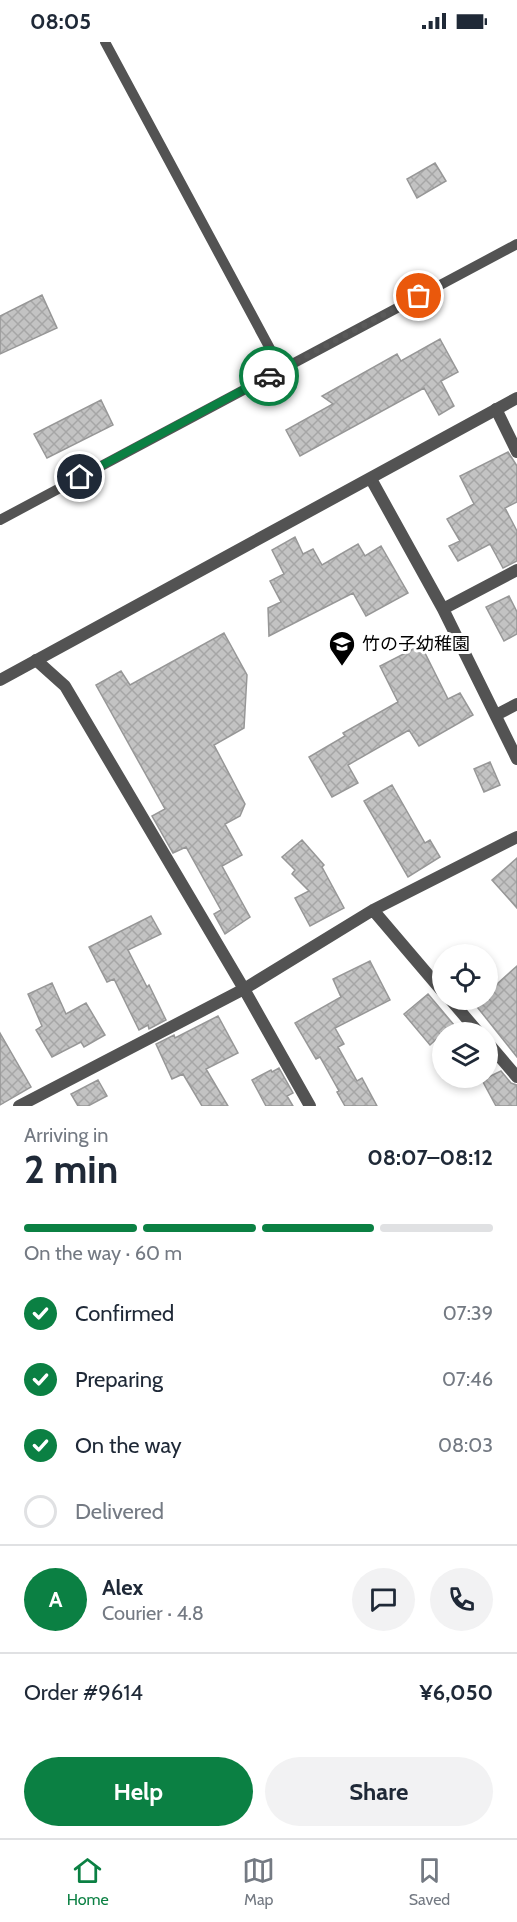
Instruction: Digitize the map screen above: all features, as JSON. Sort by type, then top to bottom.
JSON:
[{"type":"street","points":[[0,680],[517,398]]},
{"type":"street","points":[[496,409],[517,452]]},
{"type":"street","points":[[371,479],[442,609],[517,759]]},
{"type":"street","points":[[442,609],[517,570]]},
{"type":"street","points":[[36,660],[64,686],[244,989],[310,1106]]},
{"type":"street","points":[[496,715],[517,704]]},
{"type":"street","points":[[19,1106],[244,989],[373,910],[517,837]]},
{"type":"street","points":[[373,910],[432,979]]},
{"type":"street","points":[[459,1010],[470,1022]]},
{"type":"street","points":[[498,1055],[517,1077]]},
{"type":"lane","points":[[105,42],[281,369]]},
{"type":"lane","points":[[0,520],[517,244]]},
{"type":"building","points":[[435,163],[446,181],[417,198],[407,179]]},
{"type":"building","points":[[42,295],[57,328],[0,354],[0,316]]},
{"type":"building","points":[[440,339],[458,372],[441,381],[454,406],[439,415],[424,388],[300,456],[286,430],[333,404],[322,396],[397,354],[401,361]]},
{"type":"building","points":[[101,400],[113,425],[47,458],[34,434]]},
{"type":"building","points":[[508,452],[517,466],[517,502],[505,508],[517,531],[517,561],[503,568],[490,544],[458,561],[449,546],[460,541],[447,519],[474,504],[460,476]]},
{"type":"building","points":[[295,537],[303,554],[313,549],[322,565],[358,544],[365,556],[381,546],[408,593],[366,616],[353,593],[269,636],[268,608],[281,602],[270,581],[284,574],[272,550]]},
{"type":"building","points":[[509,596],[517,612],[517,634],[504,641],[486,607]]},
{"type":"building","points":[[224,633],[247,675],[244,728],[214,745],[245,804],[240,816],[225,824],[242,855],[222,866],[250,917],[225,934],[214,914],[221,910],[186,847],[173,853],[152,816],[165,809],[96,685],[121,671],[130,685]]},
{"type":"building","points":[[421,645],[448,699],[460,693],[473,715],[419,746],[409,730],[348,765],[358,783],[332,797],[309,757],[345,736],[343,733],[398,702],[380,666]]},
{"type":"building","points":[[490,762],[500,785],[484,792],[474,769]]},
{"type":"building","points":[[392,785],[425,843],[430,840],[440,857],[408,877],[364,801]]},
{"type":"building","points":[[302,840],[324,865],[322,867],[344,908],[310,926],[295,898],[309,891],[292,874],[295,870],[282,857]]},
{"type":"building","points":[[517,858],[517,908],[492,880]]},
{"type":"building","points":[[151,916],[161,934],[128,950],[166,1020],[149,1029],[148,1025],[139,1030],[114,979],[107,982],[89,947]]},
{"type":"building","points":[[370,961],[390,1000],[335,1028],[344,1044],[338,1047],[357,1081],[362,1078],[377,1106],[345,1106],[320,1057],[316,1059],[295,1023],[341,997],[333,979]]},
{"type":"building","points":[[517,966],[517,1057],[498,1033],[498,1022],[489,1022],[480,1010],[498,1010],[498,983]]},
{"type":"building","points":[[52,983],[66,1014],[86,1003],[105,1035],[84,1047],[81,1042],[52,1057],[36,1030],[42,1026],[28,994]]},
{"type":"building","points":[[428,994],[432,999],[432,1010],[441,1010],[451,1022],[432,1022],[432,1043],[430,1045],[404,1014]]},
{"type":"building","points":[[218,1016],[238,1053],[206,1069],[228,1106],[202,1106],[183,1074],[172,1079],[156,1044],[174,1035],[175,1038]]},
{"type":"building","points":[[0,1033],[31,1087],[0,1105]]},
{"type":"building","points":[[279,1068],[293,1093],[287,1096],[293,1106],[266,1106],[252,1080]]},
{"type":"building","points":[[501,1071],[511,1083],[517,1085],[517,1106],[496,1106],[486,1088],[498,1088],[498,1072]]},
{"type":"building","points":[[98,1080],[107,1096],[88,1106],[78,1106],[71,1094]]},
{"type":"way so far","points":[[269,376],[419,296]]},
{"type":"place","name":"竹の子幼稚園","points":[[342,667]]},
{"type":"route","points":[[80,477],[269,376]]}]
